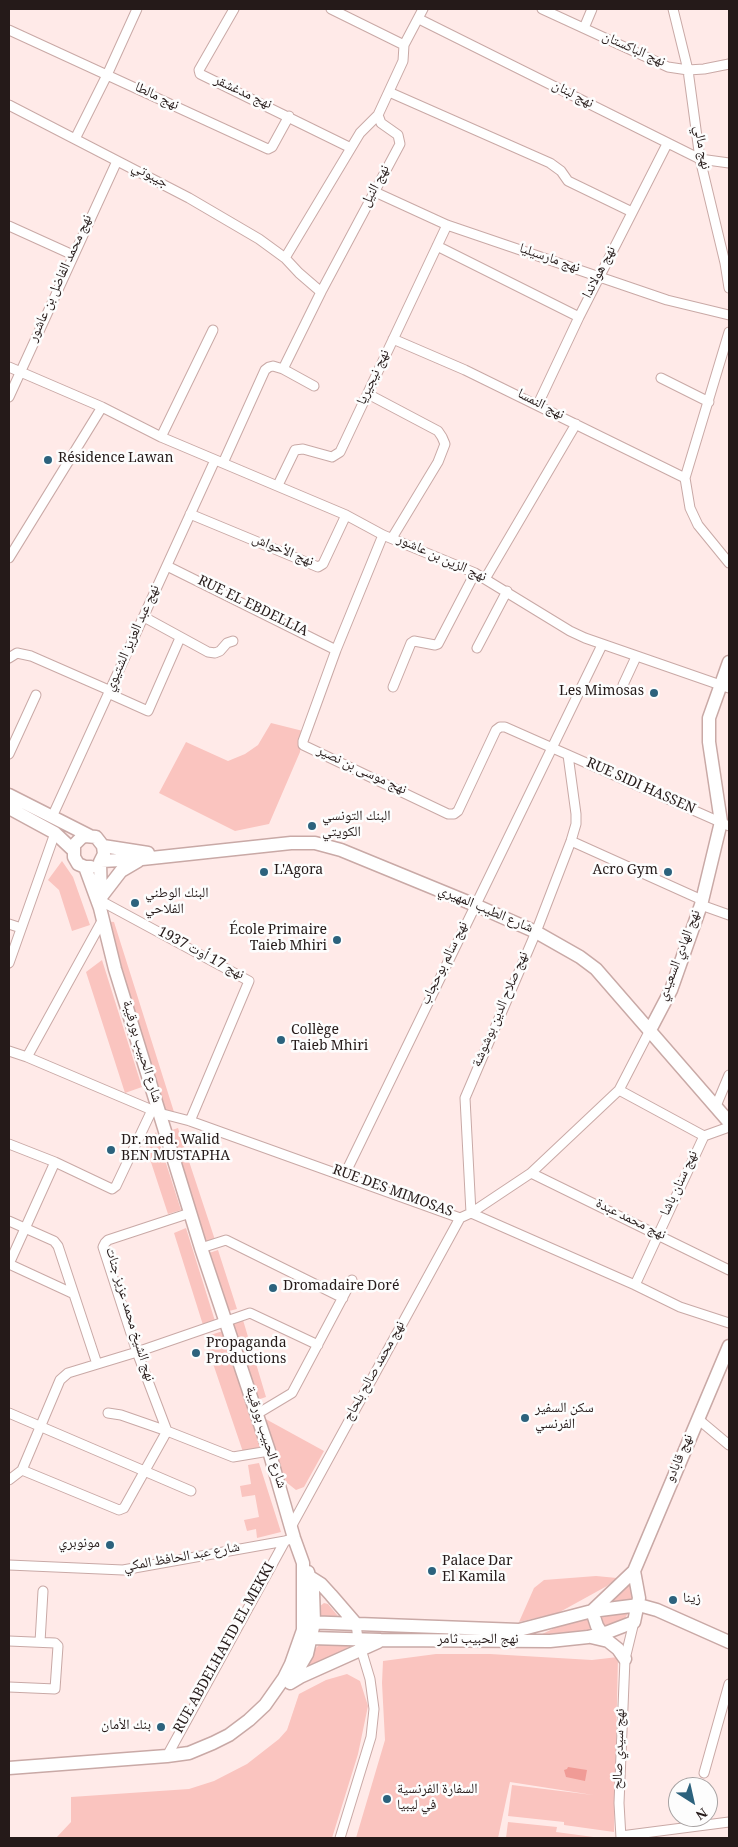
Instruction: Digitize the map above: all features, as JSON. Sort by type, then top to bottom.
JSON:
[{"type":"main road","name":"نهج الهادي السعيدي","points":[[650,1030],[671,990],[725,824],[708,731],[709,718],[725,686],[729,662]]},
{"type":"main road","points":[[9,795],[96,838],[103,846],[100,902]]},
{"type":"main road","points":[[9,808],[56,833],[73,850]]},
{"type":"main road","points":[[90,836],[81,838],[74,845],[74,857],[78,864],[85,867],[93,866],[101,861]]},
{"type":"main road","name":"شارع الطيب المهيري","points":[[101,861],[142,859],[291,843],[315,843],[341,850],[474,905],[536,932],[580,957],[596,970],[729,1122]]},
{"type":"main road","name":"شارع الطيب المهيري","points":[[103,846],[171,856]]},
{"type":"main road","points":[[100,902],[121,871],[142,859]]},
{"type":"main road","points":[[85,867],[100,902]]},
{"type":"main road","name":"شارع الحبيب بورقيبة","points":[[9,1768],[167,1756],[190,1753],[213,1743],[242,1725],[265,1705],[284,1678],[306,1637],[309,1622],[303,1563],[290,1535],[269,1451],[155,1111],[102,921],[100,902]]},
{"type":"main road","name":"نهج قابادو","points":[[634,1571],[729,1349]]},
{"type":"main road","points":[[303,1563],[310,1577],[315,1613],[309,1622]]},
{"type":"main road","points":[[634,1571],[639,1593],[639,1605],[634,1622]]},
{"type":"main road","points":[[592,1611],[634,1571]]},
{"type":"main road","points":[[310,1577],[321,1584],[356,1624]]},
{"type":"main road","points":[[309,1622],[519,1630],[592,1611],[639,1605],[652,1608],[729,1642]]},
{"type":"main road","points":[[592,1611],[602,1634]]},
{"type":"main road","name":"نهج الحبيب ثامر","points":[[360,1644],[381,1640],[550,1641],[602,1634],[634,1622],[666,1614]]},
{"type":"main road","points":[[588,1636],[608,1642],[618,1649],[624,1659]]},
{"type":"main road","points":[[265,1705],[300,1666],[306,1637],[360,1644]]},
{"type":"main road","points":[[282,1688],[360,1644]]},
{"type":"street","points":[[75,139],[137,9]]},
{"type":"street","name":"نهج مدغشقر","points":[[234,9],[199,70],[200,74],[351,148]]},
{"type":"street","points":[[331,9],[404,45]]},
{"type":"street","points":[[285,258],[360,133],[378,115],[403,61],[404,45],[423,9]]},
{"type":"street","name":"نهج الباكستان","points":[[542,9],[668,67],[688,70],[729,64]]},
{"type":"street","points":[[584,28],[592,9]]},
{"type":"street","name":"نهج مالي","points":[[673,9],[688,70],[700,159],[726,263],[729,288]]},
{"type":"street","name":"نهج لبنان","points":[[419,18],[667,144],[700,159],[729,163]]},
{"type":"street","name":"نهج مالطا","points":[[9,30],[268,149],[272,147],[289,116]]},
{"type":"street","points":[[389,92],[550,163],[561,171],[568,180],[632,212]]},
{"type":"street","name":"جيبوتي","points":[[9,105],[117,160],[259,239],[285,258],[321,292]]},
{"type":"street","name":"نهج النيل","points":[[283,370],[321,292],[400,144],[398,136],[381,123],[378,115]]},
{"type":"street","name":"نهج هولاندا","points":[[538,404],[579,317],[667,144]]},
{"type":"street","name":"نهج محمد الفاضل بن عاشور","points":[[9,397],[72,255],[117,160]]},
{"type":"street","name":"نهج مارسيليا","points":[[374,192],[447,225],[668,300],[729,315]]},
{"type":"street","name":"نهج نيجيريا","points":[[278,485],[295,450],[303,449],[332,457],[337,455],[368,394],[447,225]]},
{"type":"street","points":[[9,226],[72,255]]},
{"type":"street","points":[[437,246],[579,317]]},
{"type":"street","points":[[161,437],[213,330]]},
{"type":"street","points":[[729,332],[685,478],[690,508],[698,526],[729,563]]},
{"type":"street","name":"نهج النمسا","points":[[393,339],[538,404],[685,478]]},
{"type":"street","points":[[219,462],[265,370],[273,366],[314,386]]},
{"type":"street","name":"نهج الزين بن عاشور","points":[[9,367],[102,407],[161,437],[346,515],[382,535],[475,573],[570,631],[602,645],[725,686]]},
{"type":"street","points":[[661,378],[709,402]]},
{"type":"street","points":[[368,394],[438,431],[445,444],[438,462],[392,538]]},
{"type":"street","points":[[9,558],[102,407]]},
{"type":"street","points":[[485,579],[576,424]]},
{"type":"street","name":"نهج عبد العزيز الشتيوي","points":[[52,817],[111,692],[190,514],[219,462]]},
{"type":"street","name":"نهج الأحواش","points":[[190,514],[318,567],[323,564],[346,515]]},
{"type":"street","name":"نهج موسى بن نصير","points":[[382,535],[336,650],[303,740],[303,745],[448,814],[454,814],[458,811],[496,730],[500,727],[505,727],[552,748]]},
{"type":"street","name":"RUE EL EBDELLIA","points":[[167,566],[336,650]]},
{"type":"street","points":[[393,687],[411,643],[414,641],[438,644],[475,573]]},
{"type":"street","points":[[477,648],[507,591]]},
{"type":"street","points":[[144,617],[208,652],[215,653],[220,651],[233,641]]},
{"type":"street","points":[[9,658],[16,653],[31,656],[148,711],[180,638]]},
{"type":"street","name":"نهج سالم بوحجاب","points":[[344,1176],[474,905],[602,645]]},
{"type":"street","points":[[623,685],[636,656]]},
{"type":"street","points":[[9,754],[36,695]]},
{"type":"street","name":"RUE SIDI HASSEN","points":[[552,748],[725,824]]},
{"type":"street","name":"نهج صلاح الدين بوشوشة","points":[[471,1213],[465,1098],[536,932],[571,841],[576,824],[576,814],[568,755]]},
{"type":"street","points":[[9,963],[56,833]]},
{"type":"street","points":[[571,841],[729,915]]},
{"type":"street","name":"نهج 17 أوت 1937","points":[[100,902],[249,981],[190,1121]]},
{"type":"street","points":[[27,1058],[102,921]]},
{"type":"street","points":[[9,924],[21,928]]},
{"type":"street","name":"نهج الهادي السعيدي","points":[[471,1213],[531,1173],[618,1090],[650,1030]]},
{"type":"street","name":"RUE DES MIMOSAS","points":[[9,1051],[155,1111],[190,1121],[460,1218],[471,1213],[635,1285],[680,1307],[729,1323]]},
{"type":"street","points":[[716,1106],[729,1075]]},
{"type":"street","points":[[618,1090],[704,1136]]},
{"type":"street","points":[[9,1144],[55,1162],[112,1189],[155,1111]]},
{"type":"street","name":"نهج سنان باشا","points":[[635,1285],[704,1136],[729,1127]]},
{"type":"street","points":[[55,1162],[9,1264],[74,1294]]},
{"type":"street","name":"نهج محمد عبدة","points":[[531,1173],[729,1270]]},
{"type":"street","name":"نهج الشيخ محمد عزيز جنات","points":[[167,1430],[137,1352],[103,1247],[108,1240],[190,1213]]},
{"type":"street","name":"نهج محمد صالح بلحاج","points":[[290,1535],[460,1218]]},
{"type":"street","points":[[9,1221],[56,1243],[97,1364]]},
{"type":"street","points":[[202,1248],[226,1240],[343,1298]]},
{"type":"street","points":[[257,1414],[292,1393],[352,1280]]},
{"type":"street","points":[[9,1480],[22,1470],[60,1380],[68,1373],[137,1352],[250,1313],[318,1345]]},
{"type":"street","points":[[9,1413],[41,1425],[192,1491]]},
{"type":"street","points":[[108,1413],[121,1415],[167,1430],[233,1458],[269,1451]]},
{"type":"street","points":[[698,1419],[729,1445]]},
{"type":"street","points":[[22,1470],[121,1510],[124,1508],[167,1430]]},
{"type":"street","name":"شارع عبد الحافظ المكي","points":[[9,1565],[123,1570],[290,1535]]},
{"type":"street","name":"RUE ABDELHAFID EL MEKKI","points":[[167,1756],[290,1535]]},
{"type":"street","points":[[40,1642],[43,1592]]},
{"type":"street","name":"نهج سيدي صالح","points":[[621,1837],[619,1803],[624,1659],[634,1622]]},
{"type":"street","points":[[340,1838],[371,1737],[374,1709],[370,1679],[356,1624]]},
{"type":"street","points":[[9,1641],[40,1642],[58,1646],[56,1689],[9,1687]]},
{"type":"street","points":[[704,1773],[729,1687]]},
{"type":"street","points":[[621,1837],[729,1822]]},
{"type":"shaded area","points":[[271,723],[303,731],[300,752],[269,824],[235,831],[159,793],[186,742],[228,761],[245,754],[258,745]]},
{"type":"shaded area","points":[[62,861],[73,877],[90,925],[72,931],[59,890],[48,880]]},
{"type":"shaded area","points":[[104,921],[114,922],[174,1112],[163,1110]]},
{"type":"shaded area","points":[[102,960],[142,1087],[125,1093],[86,972]]},
{"type":"shaded area","points":[[178,1128],[215,1240],[206,1243],[169,1131]]},
{"type":"shaded area","points":[[156,1132],[181,1210],[168,1214],[146,1147]]},
{"type":"shaded area","points":[[186,1228],[215,1321],[203,1325],[174,1233]]},
{"type":"shaded area","points":[[218,1250],[237,1309],[229,1311],[209,1253]]},
{"type":"shaded area","points":[[243,1320],[266,1397],[257,1400],[233,1323]]},
{"type":"shaded area","points":[[223,1331],[260,1447],[243,1452],[204,1337]]},
{"type":"shaded area","points":[[262,1417],[324,1451],[304,1487],[296,1490],[286,1482]]},
{"type":"shaded area","points":[[259,1463],[281,1532],[257,1538],[256,1529],[247,1531],[244,1520],[259,1517],[255,1495],[242,1497],[240,1486],[251,1484],[248,1465]]},
{"type":"shaded area","points":[[596,1576],[617,1578],[607,1586],[558,1613],[519,1622],[534,1588],[544,1580]]},
{"type":"shaded area","points":[[631,1582],[633,1601],[606,1603]]},
{"type":"shaded area","points":[[324,1603],[328,1604],[343,1622],[318,1622],[320,1606]]},
{"type":"shaded area","points":[[628,1613],[624,1620],[601,1628],[599,1615]]},
{"type":"shaded area","points":[[589,1618],[591,1630],[582,1633],[536,1637],[563,1624]]},
{"type":"shaded area","points":[[321,1643],[352,1645],[316,1666],[308,1664],[313,1651]]},
{"type":"shaded area","points":[[436,1654],[490,1654],[592,1660],[618,1657],[614,1832],[564,1825],[564,1822],[508,1816],[512,1785],[593,1795],[510,1782],[498,1838],[356,1838],[385,1740],[382,1683],[383,1661]]},
{"type":"shaded area","points":[[347,1674],[360,1681],[368,1706],[358,1754],[332,1838],[56,1838],[71,1822],[71,1797],[189,1789],[214,1781],[247,1764],[279,1739],[287,1730],[299,1694],[326,1680]]},
{"type":"shaded area","points":[[568,1767],[587,1770],[585,1781],[566,1777],[564,1770]]},
{"type":"shaded area","points":[[508,1822],[557,1827],[556,1832],[601,1838],[506,1838]]},
{"type":"place","name":"Résidence Lawan","points":[[48,460]]},
{"type":"place","name":"Les Mimosas","points":[[654,693]]},
{"type":"place","name":"البنك التونسي الكويتي","points":[[312,826]]},
{"type":"place","name":"L'Agora","points":[[264,872]]},
{"type":"place","name":"Acro Gym","points":[[668,872]]},
{"type":"place","name":"البنك الوطني الفلاحي","points":[[135,903]]},
{"type":"place","name":"École Primaire Taieb Mhiri","points":[[337,940]]},
{"type":"place","name":"Collège Taieb Mhiri","points":[[281,1040]]},
{"type":"place","name":"Dr. med. Walid BEN MUSTAPHA","points":[[111,1150]]},
{"type":"place","name":"Dromadaire Doré","points":[[273,1288]]},
{"type":"place","name":"Propaganda Productions","points":[[196,1353]]},
{"type":"place","name":"سكن السفير الفرنسي","points":[[525,1418]]},
{"type":"place","name":"مونوبري","points":[[110,1545]]},
{"type":"place","name":"Palace Dar El Kamila","points":[[432,1571]]},
{"type":"place","name":"زينا","points":[[673,1600]]},
{"type":"place","name":"بنك الأمان","points":[[161,1727]]},
{"type":"place","name":"السفارة الفرنسية في ليبيا","points":[[387,1799]]}]
